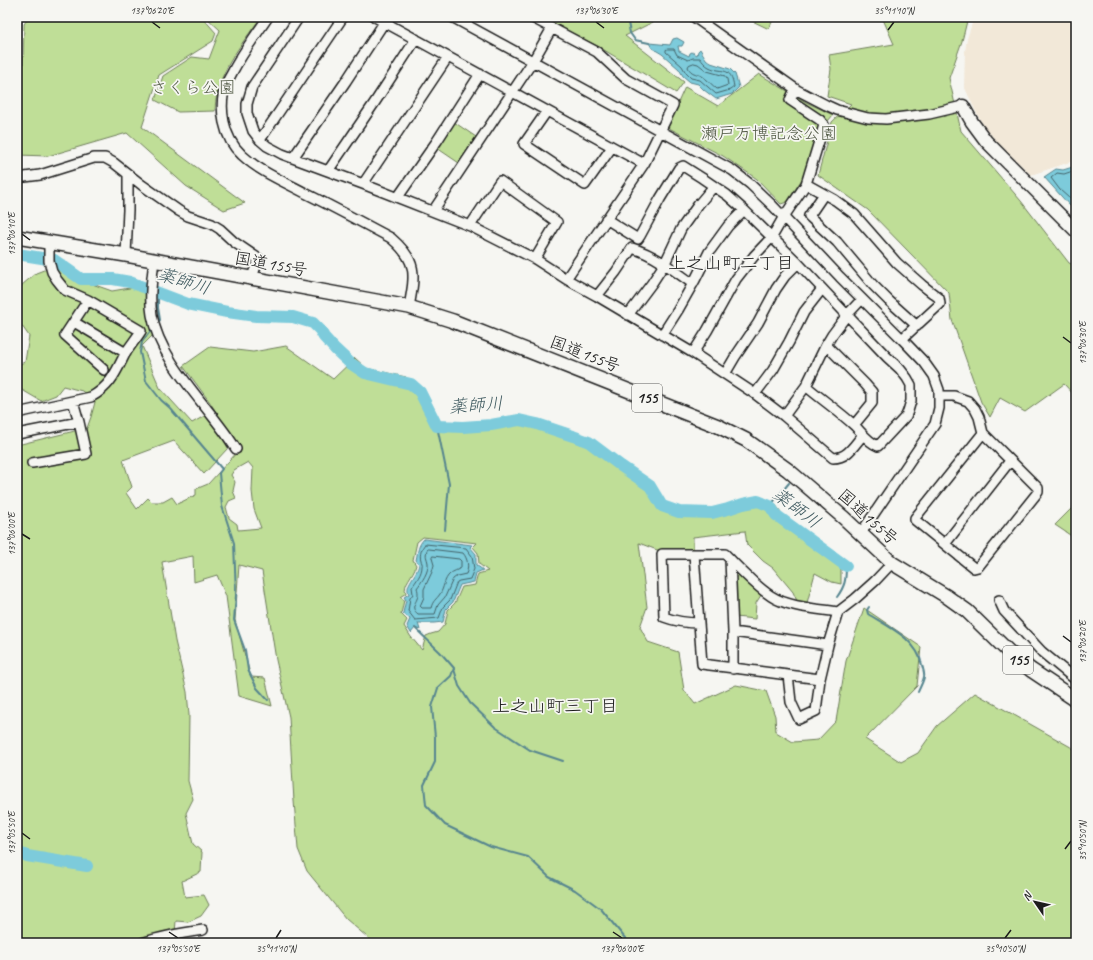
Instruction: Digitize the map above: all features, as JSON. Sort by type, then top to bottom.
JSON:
[{"type":"highway","name":"国道155号","points":[[17,237],[126,255],[409,307],[453,321],[726,430],[746,440],[788,470],[861,533],[892,563],[946,596],[967,611],[1010,653],[1031,670],[1076,700]]},
{"type":"main road","points":[[963,106],[972,122],[986,141],[1076,231]]},
{"type":"street","points":[[268,17],[237,63],[226,84],[222,116],[232,144],[241,155],[256,166],[391,238],[400,245],[408,256],[413,270],[413,285],[409,307]]},
{"type":"street","points":[[299,17],[252,87],[247,104],[247,113],[253,131],[267,146],[277,152],[398,197],[470,226],[535,259],[566,279],[692,353],[755,394],[784,416],[833,458],[844,456],[848,453],[863,435]]},
{"type":"street","points":[[260,140],[343,17]]},
{"type":"street","points":[[375,17],[386,20],[448,57],[644,164]]},
{"type":"street","points":[[452,17],[732,170],[750,184],[924,362],[934,376],[938,390],[939,408],[935,424],[861,533]]},
{"type":"street","points":[[531,17],[597,52],[626,79],[673,105],[644,164],[566,279]]},
{"type":"street","points":[[694,17],[796,89],[837,110],[868,118],[886,120],[929,114],[963,106]]},
{"type":"street","points":[[293,158],[386,20]]},
{"type":"street","points":[[433,211],[513,92],[552,28]]},
{"type":"street","points":[[328,171],[416,39]]},
{"type":"street","points":[[363,184],[448,57]]},
{"type":"street","points":[[398,197],[437,142],[480,74]]},
{"type":"street","points":[[692,353],[707,331],[736,279],[754,256],[772,237],[806,184],[824,126],[820,120],[790,100],[796,89]]},
{"type":"street","points":[[547,111],[524,144],[585,185],[612,147]]},
{"type":"street","points":[[17,178],[40,174],[94,158],[105,158],[179,211],[220,228],[234,242],[259,259],[252,279]]},
{"type":"street","points":[[606,219],[638,239],[660,199],[679,168],[682,166],[714,186],[744,210],[798,263],[900,369],[911,385],[911,401],[906,416],[878,446],[874,445],[854,425],[806,386]]},
{"type":"street","points":[[126,255],[128,174]]},
{"type":"street","points":[[470,226],[500,182],[557,222],[535,259]]},
{"type":"street","points":[[806,184],[835,200],[854,214],[897,263],[939,298],[940,304],[918,326],[902,339]]},
{"type":"street","points":[[628,315],[665,263],[681,229],[714,186]]},
{"type":"street","points":[[824,194],[810,216],[811,218],[837,242],[888,300],[918,326]]},
{"type":"street","points":[[662,335],[693,284],[713,246],[728,226],[744,210]]},
{"type":"street","points":[[17,413],[91,397],[100,392],[116,374],[126,353],[141,331],[88,300],[64,290],[52,272],[49,261],[49,242]]},
{"type":"street","points":[[597,296],[616,272],[632,248],[665,263],[693,284]]},
{"type":"street","points":[[154,260],[150,293],[152,316],[158,336],[169,357],[229,437],[236,449]]},
{"type":"street","points":[[725,374],[767,308],[776,289],[785,276],[798,263]]},
{"type":"street","points":[[755,394],[773,370],[804,312],[822,289]]},
{"type":"street","points":[[784,416],[806,386],[826,344],[847,315],[862,299]]},
{"type":"street","points":[[88,300],[65,335],[104,370]]},
{"type":"street","points":[[74,322],[126,353]]},
{"type":"street","points":[[826,344],[872,392],[872,403],[854,425]]},
{"type":"street","points":[[939,396],[954,396],[968,401],[979,417],[983,433],[1038,488],[1038,492],[978,567],[974,568],[915,520],[915,518],[983,433]]},
{"type":"street","points":[[32,463],[86,454],[73,401]]},
{"type":"street","points":[[17,434],[79,422]]},
{"type":"street","points":[[945,544],[1010,461]]},
{"type":"street","points":[[699,623],[674,621],[664,617],[662,554],[725,554],[772,597],[788,603],[838,612]]},
{"type":"street","points":[[694,554],[702,664],[820,679]]},
{"type":"street","points":[[730,559],[733,669]]},
{"type":"street","points":[[788,675],[791,702],[799,719],[816,711],[820,679],[828,644],[838,612],[875,581],[892,563]]},
{"type":"street","points":[[999,600],[1004,611],[1042,652],[1076,680]]},
{"type":"street","points":[[733,632],[828,644]]},
{"type":"street","points":[[142,943],[154,938],[203,930]]},
{"type":"shaded area","points":[[974,17],[1076,17],[1076,160],[1031,175],[996,141],[983,125],[964,86],[965,51]]},
{"type":"green space","points":[[29,17],[202,17],[216,33],[213,41],[159,75],[142,127],[245,203],[224,210],[186,186],[127,133],[48,156],[17,155],[17,65],[23,64],[24,24]]},
{"type":"green space","name":"さくら公園","points":[[206,17],[261,17],[237,50],[224,72],[216,97],[215,111],[178,112],[155,100],[163,76],[192,57],[209,59],[220,30]]},
{"type":"green space","points":[[541,17],[663,17],[625,36],[684,82],[676,93],[599,47]]},
{"type":"green space","points":[[744,17],[774,17],[769,29]]},
{"type":"green space","points":[[882,17],[968,17],[962,41],[949,78],[961,131],[1021,201],[1069,263],[1076,266],[1076,397],[1064,384],[1025,412],[1000,398],[990,417],[981,402],[952,320],[949,293],[868,210],[818,175],[832,122],[851,104],[827,96],[831,69],[829,55],[894,44]]},
{"type":"green space","name":"瀬戸万博記念公園","points":[[759,74],[806,102],[833,115],[828,121],[819,125],[806,173],[787,202],[781,204],[757,179],[723,156],[667,127],[685,87],[718,106]]},
{"type":"green space","points":[[451,120],[476,137],[459,163],[434,146]]},
{"type":"green space","points":[[57,265],[78,279],[112,291],[147,285],[153,335],[142,346],[160,388],[192,423],[208,414],[228,448],[204,474],[174,441],[123,460],[132,487],[126,493],[137,509],[148,498],[152,502],[163,502],[172,497],[177,504],[196,495],[196,489],[208,484],[240,449],[209,401],[183,366],[210,347],[253,352],[286,346],[333,379],[355,358],[366,368],[406,377],[419,397],[435,427],[461,431],[514,424],[534,426],[585,445],[599,453],[647,487],[660,508],[680,515],[721,515],[754,504],[775,504],[784,516],[788,528],[841,567],[841,584],[832,582],[815,573],[807,603],[797,601],[793,592],[773,568],[763,561],[747,545],[745,531],[693,537],[693,548],[691,551],[657,550],[639,543],[647,607],[640,627],[648,642],[678,652],[684,690],[695,704],[736,685],[766,691],[775,716],[776,732],[793,742],[818,740],[836,721],[846,661],[864,608],[921,647],[917,686],[865,739],[901,762],[918,753],[937,726],[975,693],[1076,750],[1076,943],[374,943],[346,919],[307,871],[298,849],[289,717],[276,660],[262,571],[239,565],[235,620],[251,677],[265,678],[272,706],[239,696],[226,596],[217,575],[194,582],[193,556],[162,562],[175,641],[187,692],[189,715],[188,781],[193,799],[186,813],[193,844],[202,852],[201,872],[182,881],[185,897],[204,895],[209,905],[201,916],[188,922],[176,921],[175,933],[180,943],[17,943],[17,445],[87,428],[95,402],[82,391],[63,386],[56,395],[41,401],[17,387],[17,365],[25,362],[29,336],[17,319],[17,293],[22,285],[36,273]],"holes":[[[248,462],[253,468],[252,491],[254,509],[261,528],[238,530],[237,524],[229,518],[226,507],[229,501],[236,498],[233,491],[235,482],[231,475],[234,470]],[[423,537],[477,543],[473,547],[478,553],[479,564],[488,571],[478,574],[475,585],[462,587],[455,603],[448,610],[445,624],[438,632],[426,636],[422,650],[404,626],[407,620],[401,614],[404,600],[400,597],[406,593],[405,590],[407,583],[416,565],[413,560],[417,542]]]},
{"type":"green space","points":[[1076,506],[1076,539],[1055,525],[1072,508]]},
{"type":"green space","points":[[736,569],[763,592],[756,603],[755,619],[735,617],[732,571]]},
{"type":"water","points":[[677,38],[684,42],[682,46],[678,46],[679,51],[689,56],[692,52],[697,55],[700,49],[706,59],[711,63],[730,69],[735,74],[739,87],[732,94],[716,99],[698,84],[690,82],[683,76],[679,69],[662,54],[652,48],[649,43],[670,45],[673,39]]},
{"type":"water","points":[[1076,166],[1076,201],[1074,201],[1070,206],[1044,177],[1056,169],[1063,170]]},
{"type":"water","points":[[424,539],[472,545],[470,547],[476,554],[476,565],[483,570],[476,573],[474,582],[460,585],[453,602],[446,609],[443,622],[418,623],[420,630],[415,628],[411,633],[407,626],[410,619],[403,613],[406,600],[404,597],[409,594],[409,583],[418,568],[419,564],[416,560],[418,548]]},
{"type":"waterway","points":[[627,17],[630,33],[635,40],[649,43]]},
{"type":"waterway","name":"薬師川","points":[[17,254],[54,260],[81,279],[113,279],[130,282],[188,304],[256,316],[293,317],[313,323],[335,349],[350,363],[365,373],[411,384],[420,392],[437,426],[463,427],[491,425],[519,420],[537,424],[573,436],[589,442],[650,486],[662,506],[679,512],[712,513],[758,501],[770,506],[776,515],[846,566]]},
{"type":"waterway","points":[[157,323],[160,320],[158,293]]},
{"type":"waterway","points":[[153,328],[142,342],[140,352],[146,381],[222,469],[219,473],[222,506],[234,543],[236,595],[234,620],[245,650],[248,670],[257,688],[268,700]]},
{"type":"waterway","points":[[437,426],[449,484],[445,530]]},
{"type":"waterway","points":[[770,506],[789,483]]},
{"type":"waterway","points":[[837,597],[844,583],[846,566]]},
{"type":"waterway","points":[[869,607],[867,610],[868,614],[901,635],[908,641],[919,656],[924,676],[918,692]]},
{"type":"waterway","points":[[415,628],[454,668],[451,676],[438,688],[432,707],[435,737],[435,762],[424,785],[426,805],[445,825],[491,847],[528,857],[549,877],[575,890],[601,909],[629,943]]},
{"type":"waterway","points":[[454,669],[459,686],[470,703],[495,727],[530,750],[563,761]]},
{"type":"waterway","points":[[17,852],[27,856],[87,866]]},
{"type":"district","name":"上之山町二丁目","points":[[731,263]]},
{"type":"district","name":"上之山町三丁目","points":[[555,706]]}]
